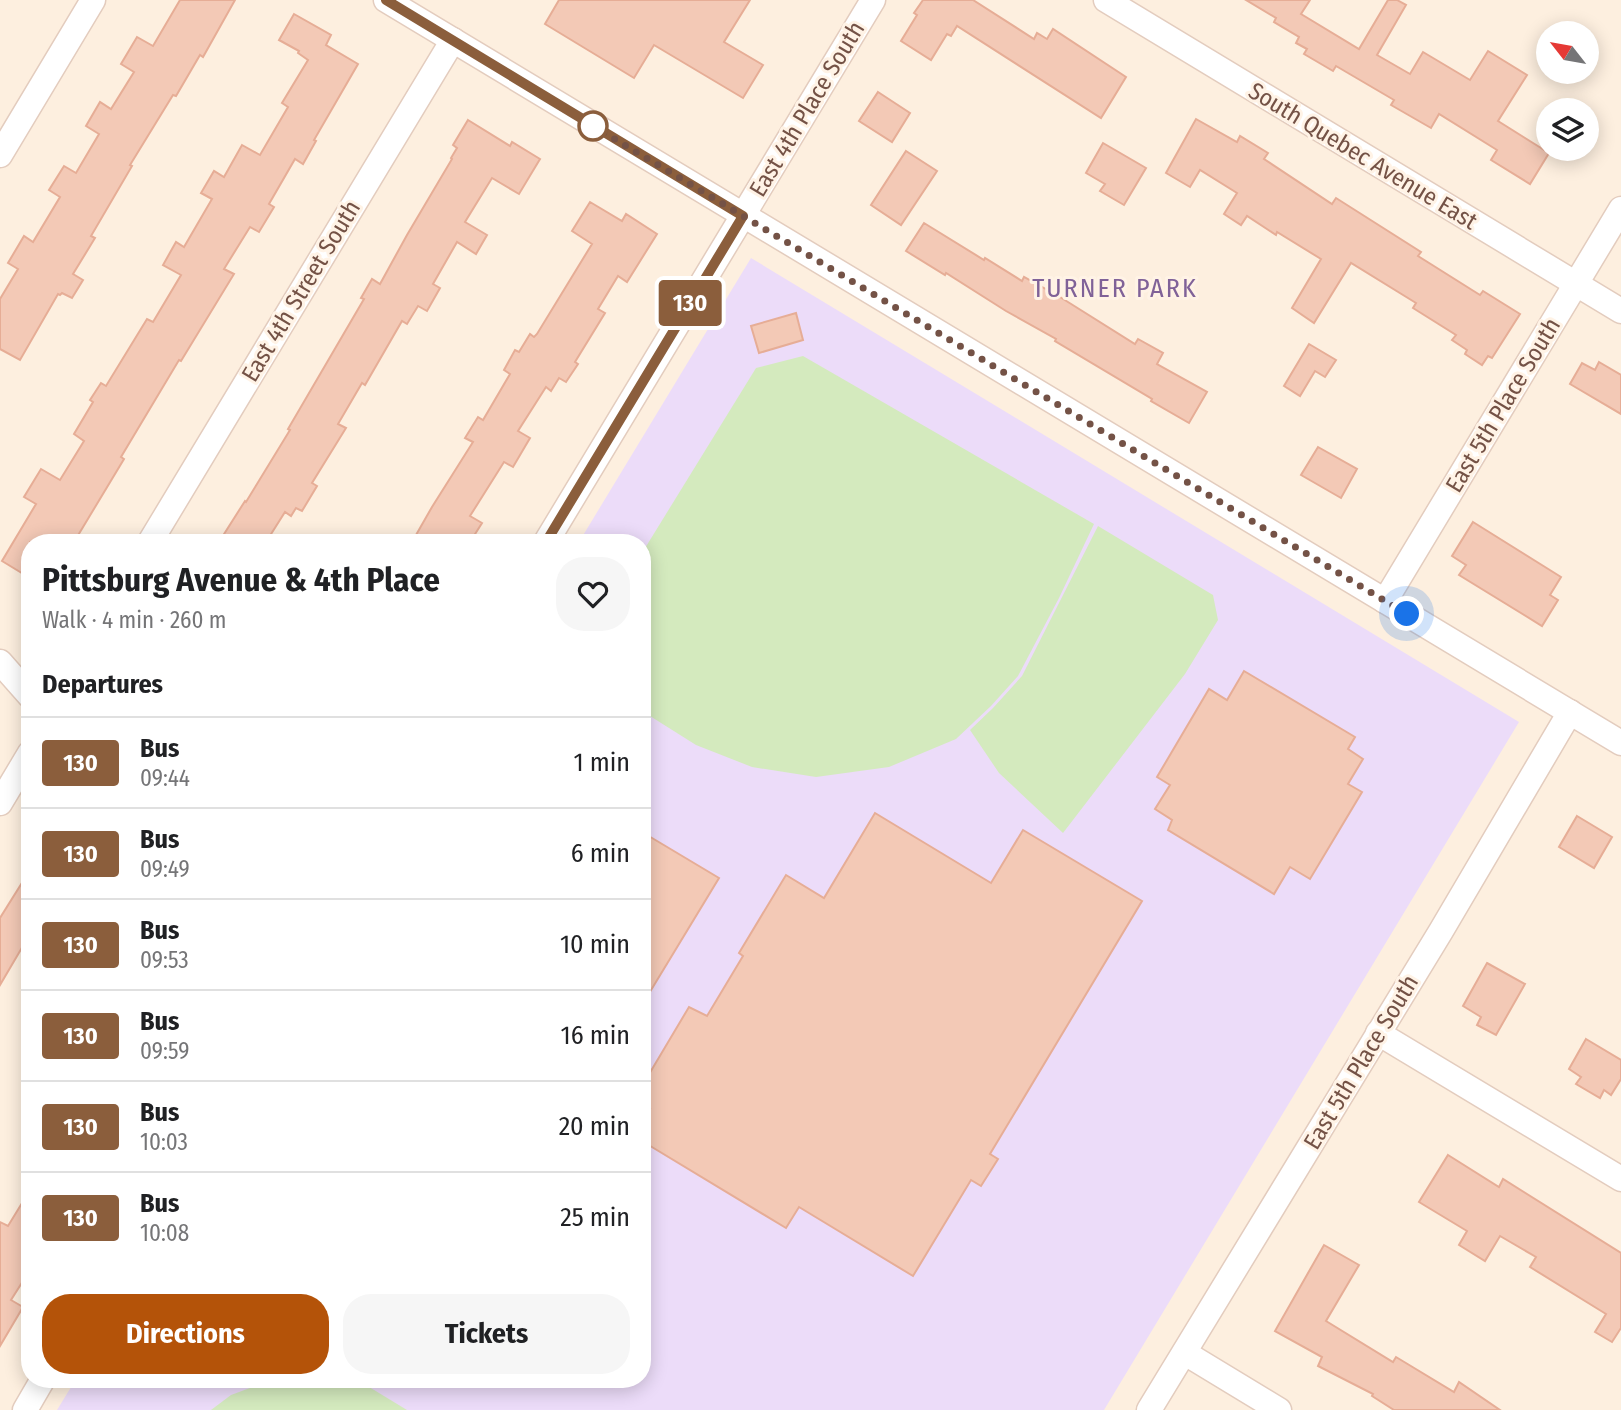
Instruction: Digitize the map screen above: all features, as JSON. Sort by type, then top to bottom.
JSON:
[{"type":"street","points":[[0,155],[93,0]]},
{"type":"street","points":[[386,0],[1621,743]]},
{"type":"street","name":"East 4th Place South","points":[[551,534],[873,0]]},
{"type":"street","name":"South Quebec Avenue East","points":[[1106,0],[1621,312]]},
{"type":"street","name":"East 4th Street South","points":[[155,534],[453,40]]},
{"type":"street","name":"East 5th Place South","points":[[1385,601],[1621,209]]},
{"type":"street","points":[[0,662],[21,686]]},
{"type":"street","name":"East 5th Place South","points":[[1149,1410],[1441,931],[1570,712]]},
{"type":"street","points":[[0,803],[21,768]]},
{"type":"street","points":[[1378,1033],[1621,1179]]},
{"type":"street","points":[[1185,1353],[1279,1410]]},
{"type":"street","points":[[25,1410],[38,1388]]},
{"type":"shaded area","points":[[751,258],[1519,722],[1104,1410],[57,1410],[70,1388],[651,1388],[651,534],[584,534]]},
{"type":"green space","points":[[803,356],[1094,524],[1018,676],[956,739],[889,767],[816,777],[752,767],[696,745],[651,717],[651,538],[756,368]]},
{"type":"green space","points":[[1098,526],[1213,595],[1218,620],[1185,674],[1063,833],[999,773],[970,730],[1022,676]]},
{"type":"green space","points":[[250,1388],[371,1388],[407,1410],[211,1410],[231,1395]]},
{"type":"building","points":[[180,0],[235,0],[203,57],[200,55],[130,165],[132,166],[91,236],[95,238],[73,274],[83,280],[72,298],[58,294],[20,360],[0,349],[0,299],[18,269],[8,263],[24,236],[33,242],[60,197],[49,190],[64,166],[76,173],[99,134],[86,126],[100,102],[111,109],[134,72],[121,64],[137,37],[153,46]]},
{"type":"building","points":[[559,0],[750,0],[724,42],[763,65],[743,98],[654,45],[634,78],[545,24]]},
{"type":"building","points":[[923,0],[973,0],[1034,39],[1037,33],[1047,39],[1053,29],[1126,77],[1101,118],[957,26],[951,36],[947,34],[931,60],[901,41]]},
{"type":"building","points":[[1246,0],[1310,0],[1301,14],[1359,49],[1388,0],[1397,0],[1406,5],[1377,55],[1410,74],[1423,52],[1470,80],[1488,51],[1527,75],[1498,121],[1536,145],[1536,161],[1544,161],[1530,184],[1491,160],[1497,150],[1439,114],[1431,128],[1391,105],[1394,100],[1336,66],[1333,71],[1304,54],[1307,49],[1296,43],[1299,37],[1274,22],[1276,18]]},
{"type":"building","points":[[294,14],[331,35],[326,45],[358,64],[303,164],[295,159],[269,204],[274,207],[259,232],[250,227],[224,269],[234,274],[121,457],[124,459],[79,534],[21,534],[21,573],[2,561],[36,504],[24,497],[41,469],[60,480],[84,441],[74,434],[93,402],[90,400],[101,383],[106,386],[147,319],[153,322],[181,275],[163,265],[176,242],[184,247],[212,199],[201,193],[214,171],[224,177],[242,145],[260,155],[288,107],[282,103],[308,60],[298,53],[299,51],[279,40]]},
{"type":"building","points":[[878,92],[910,113],[892,142],[859,121]]},
{"type":"building","points":[[1196,119],[1237,142],[1240,136],[1268,153],[1264,159],[1332,204],[1336,198],[1421,252],[1418,256],[1480,295],[1483,291],[1520,314],[1492,358],[1488,356],[1482,365],[1465,354],[1467,350],[1452,340],[1456,335],[1413,308],[1416,303],[1351,263],[1314,323],[1292,308],[1321,259],[1247,216],[1241,225],[1224,214],[1237,193],[1200,170],[1190,187],[1166,173]]},
{"type":"building","points":[[468,120],[510,146],[512,142],[540,159],[519,194],[492,178],[465,222],[487,235],[476,254],[457,242],[433,284],[440,288],[427,311],[418,306],[407,324],[402,321],[365,385],[362,383],[338,424],[346,428],[312,483],[317,486],[302,511],[296,508],[291,516],[285,512],[271,534],[224,534],[290,430],[288,429],[364,299],[361,298],[372,279],[380,284],[452,159],[457,148],[453,145]]},
{"type":"building","points":[[1103,143],[1146,168],[1124,205],[1100,191],[1105,184],[1086,173]]},
{"type":"building","points":[[906,151],[937,171],[901,225],[871,205]]},
{"type":"building","points":[[590,202],[622,221],[626,214],[657,234],[627,282],[618,276],[598,309],[605,313],[566,382],[559,378],[551,391],[546,387],[518,431],[530,438],[513,467],[504,462],[470,516],[482,523],[475,534],[417,534],[473,442],[465,438],[478,417],[483,420],[510,374],[504,370],[515,350],[519,352],[530,334],[534,337],[537,334],[592,244],[572,231]]},
{"type":"building","points":[[924,223],[1022,281],[1024,277],[1060,297],[1135,344],[1138,339],[1163,353],[1157,364],[1207,392],[1189,423],[1055,341],[1056,339],[906,251]]},
{"type":"building","points":[[796,313],[803,340],[759,353],[751,326]]},
{"type":"building","points":[[1309,344],[1336,360],[1325,377],[1315,371],[1300,396],[1284,386]]},
{"type":"building","points":[[1599,362],[1621,375],[1621,414],[1570,384],[1582,363],[1595,370]]},
{"type":"building","points":[[1318,447],[1357,469],[1341,498],[1301,475]]},
{"type":"building","points":[[1473,522],[1561,577],[1550,595],[1558,600],[1542,626],[1459,575],[1466,565],[1452,556]]},
{"type":"building","points":[[1244,671],[1355,737],[1348,749],[1363,759],[1348,784],[1362,792],[1310,879],[1290,867],[1274,894],[1168,830],[1172,820],[1155,809],[1170,785],[1157,777],[1209,689],[1227,700]]},
{"type":"building","points":[[875,813],[991,883],[1023,830],[1142,901],[990,1154],[998,1159],[981,1186],[971,1180],[913,1276],[799,1207],[786,1228],[651,1146],[651,1071],[689,1007],[707,1016],[743,956],[739,953],[786,875],[824,898]]},
{"type":"building","points":[[1577,816],[1612,837],[1594,868],[1559,847]]},
{"type":"building","points":[[651,837],[719,878],[651,990]]},
{"type":"building","points":[[21,884],[21,949],[0,985],[0,918]]},
{"type":"building","points":[[1487,963],[1525,984],[1496,1035],[1477,1025],[1481,1017],[1463,1006]]},
{"type":"building","points":[[1586,1039],[1621,1060],[1621,1079],[1611,1095],[1604,1090],[1600,1098],[1576,1084],[1581,1077],[1569,1069]]},
{"type":"building","points":[[1448,1155],[1499,1187],[1503,1179],[1621,1253],[1621,1328],[1612,1342],[1595,1332],[1606,1314],[1530,1267],[1536,1257],[1500,1236],[1485,1261],[1459,1245],[1467,1231],[1419,1202]]},
{"type":"building","points":[[21,1205],[21,1284],[11,1300],[21,1306],[21,1310],[0,1346],[0,1222],[8,1226]]},
{"type":"building","points":[[1324,1245],[1359,1265],[1326,1321],[1393,1362],[1396,1357],[1454,1392],[1459,1382],[1500,1410],[1394,1410],[1372,1396],[1373,1394],[1318,1366],[1322,1357],[1275,1331]]},
{"type":"bus line","name":"130","points":[[386,0],[743,216],[551,534]]},
{"type":"district","name":"TURNER PARK","points":[[1115,288]]},
{"type":"route","points":[[593,126],[1407,614]]}]
